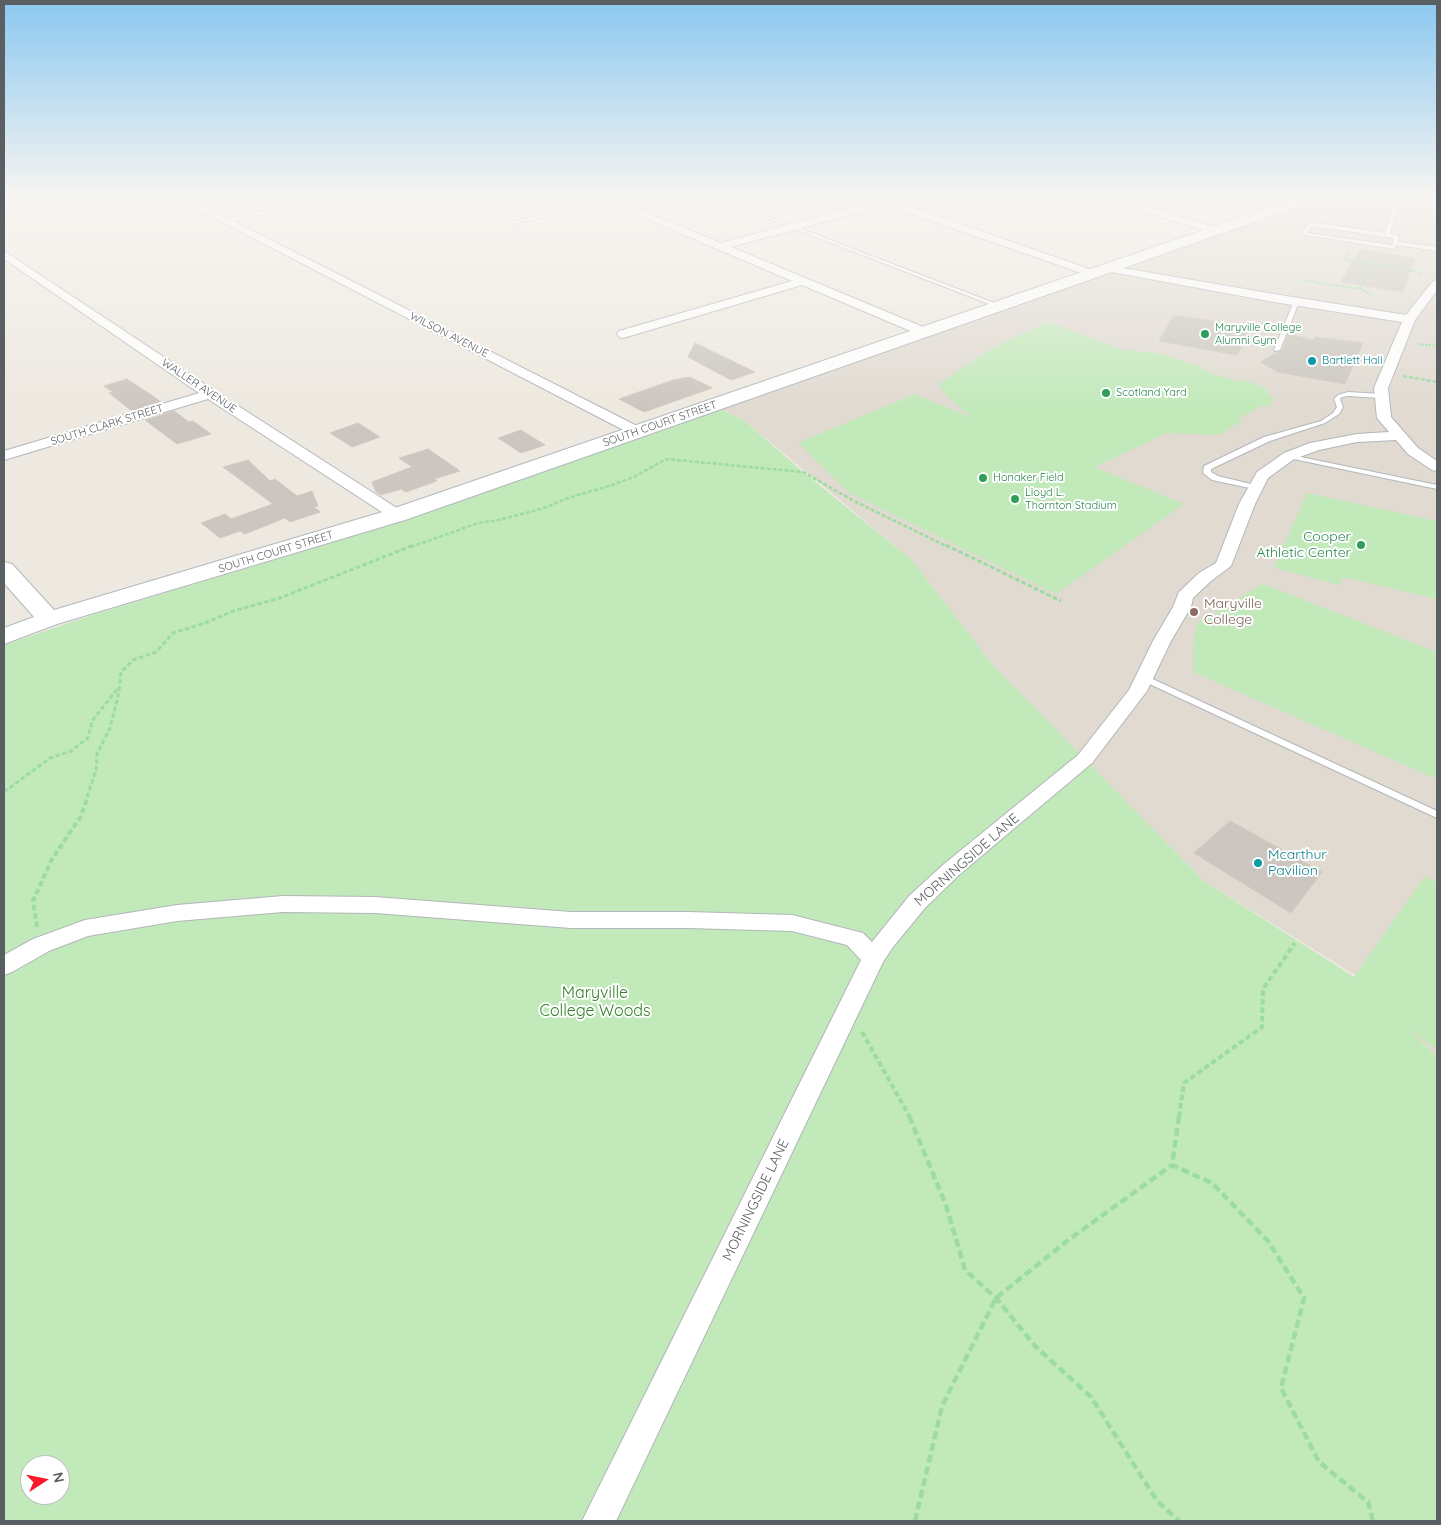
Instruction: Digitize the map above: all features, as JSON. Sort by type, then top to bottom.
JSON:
[{"type":"street","name":"WALLER AVENUE","points":[[25,268],[210,394],[397,515]]},
{"type":"street","name":"WILSON AVENUE","points":[[320,268],[638,432]]},
{"type":"street","points":[[770,268],[924,332]]},
{"type":"street","points":[[1089,268],[1409,319]]},
{"type":"street","name":"SOUTH COURT STREET","points":[[4,637],[49,619],[397,515],[1106,268]]},
{"type":"street","points":[[623,334],[802,282]]},
{"type":"street","points":[[1437,283],[1409,319],[1381,388],[1384,418],[1413,451],[1437,467]]},
{"type":"street","name":"SOUTH CLARK STREET","points":[[4,456],[210,394]]},
{"type":"street","name":"MORNINGSIDE LANE","points":[[599,1521],[873,959],[885,941],[917,902],[990,837],[1085,759],[1138,691],[1182,607],[1185,596],[1205,577],[1223,566],[1247,504],[1262,475],[1289,456],[1315,446],[1357,438],[1400,436]]},
{"type":"street","points":[[4,569],[49,619]]},
{"type":"street","points":[[4,966],[41,945],[85,928],[178,913],[283,904],[376,905],[571,920],[688,920],[792,923],[855,939],[873,959]]},
{"type":"lane","points":[[899,268],[999,306]]},
{"type":"lane","points":[[1277,350],[1296,302]]},
{"type":"lane","points":[[1256,488],[1215,478],[1207,473],[1207,468],[1267,439],[1323,422],[1336,414],[1340,408],[1337,399],[1340,396],[1348,394],[1381,396]]},
{"type":"lane","points":[[1289,456],[1437,487]]},
{"type":"lane","points":[[1144,678],[1437,815]]},
{"type":"path","points":[[1301,280],[1360,289],[1370,268]]},
{"type":"path","points":[[1393,268],[1418,272]]},
{"type":"path","points":[[1387,373],[1437,382]]},
{"type":"path","points":[[41,945],[33,901],[51,861],[81,816],[96,770],[97,754],[110,728],[120,686],[121,672],[133,660],[156,652],[173,633],[234,611],[280,598],[451,532],[478,523],[499,520],[544,508],[568,498],[612,485],[634,477],[666,459],[803,472],[854,501],[1061,601]]},
{"type":"path","points":[[4,792],[50,758],[71,751],[88,738],[92,722],[120,686]]},
{"type":"path","points":[[915,1521],[942,1406],[996,1298],[1071,1238],[1172,1165],[1184,1083],[1262,1026],[1263,989],[1295,943]]},
{"type":"path","points":[[849,1010],[905,1106],[946,1204],[965,1270],[996,1298],[1035,1346],[1090,1397],[1157,1501],[1179,1521]]},
{"type":"path","points":[[1172,1165],[1212,1184],[1268,1242],[1304,1298],[1281,1388],[1319,1462],[1368,1502],[1373,1521]]},
{"type":"shaded area","name":"Maryville College","points":[[1119,268],[1437,268],[1437,1057],[1355,975],[1204,881],[992,664],[912,560],[745,421],[720,409]]},
{"type":"green space","points":[[1049,322],[1121,349],[1162,354],[1204,368],[1202,370],[1237,381],[1253,383],[1265,388],[1273,400],[1267,407],[1262,405],[1238,419],[1242,421],[1219,435],[1167,433],[1093,468],[1184,504],[1056,594],[849,493],[798,443],[915,394],[972,418],[947,396],[939,385],[985,353],[1012,338]]},
{"type":"green space","name":"Maryville College Woods","points":[[720,409],[745,421],[803,472],[912,560],[992,664],[1204,881],[1354,977],[1425,876],[1437,883],[1437,1050],[1408,1028],[1437,1057],[1437,1521],[4,1521],[4,645],[92,615],[310,549],[558,466]]},
{"type":"green space","name":"Cooper Athletic Center","points":[[1307,493],[1437,521],[1437,599],[1343,577],[1340,585],[1274,568]]},
{"type":"green space","points":[[1263,584],[1437,652],[1437,779],[1193,672],[1193,646],[1197,623]]},
{"type":"building","points":[[1349,268],[1411,268],[1403,292],[1341,282]]},
{"type":"building","name":"Maryville College Alumni Gym","points":[[1174,315],[1251,327],[1237,355],[1159,341]]},
{"type":"building","name":"Bartlett Hall","points":[[1288,334],[1314,340],[1315,337],[1363,343],[1345,384],[1277,372],[1261,362],[1282,351]]},
{"type":"building","points":[[695,343],[755,372],[731,380],[688,357]]},
{"type":"building","points":[[690,377],[712,388],[644,412],[619,399],[673,380]]},
{"type":"building","points":[[127,379],[161,402],[132,411],[109,393],[113,392],[104,386]]},
{"type":"building","points":[[174,411],[189,422],[193,421],[211,434],[177,444],[145,420]]},
{"type":"building","points":[[358,423],[380,437],[352,447],[330,433]]},
{"type":"building","points":[[521,430],[545,445],[521,453],[498,438]]},
{"type":"building","points":[[428,449],[460,471],[434,479],[437,481],[406,492],[401,489],[381,495],[376,492],[372,482],[412,467],[399,458]]},
{"type":"building","points":[[248,460],[270,481],[275,479],[297,496],[312,491],[318,506],[314,507],[320,512],[290,522],[285,518],[245,534],[240,531],[220,538],[201,523],[225,514],[231,519],[273,504],[223,467]]},
{"type":"building","name":"Mcarthur Pavilion","points":[[1230,821],[1322,872],[1291,913],[1194,853]]},
{"type":"place","name":"Maryville College Alumni Gym","points":[[1205,334]]},
{"type":"place","name":"Bartlett Hall","points":[[1312,361]]},
{"type":"place","name":"Scotland Yard","points":[[1106,393]]},
{"type":"place","name":"Honaker Field","points":[[983,478]]},
{"type":"place","name":"Lloyd L. Thornton Stadium","points":[[1015,499]]},
{"type":"place","name":"Cooper Athletic Center","points":[[1361,545]]},
{"type":"place","name":"Maryville College","points":[[1194,612]]},
{"type":"place","name":"Mcarthur Pavilion","points":[[1258,863]]}]
